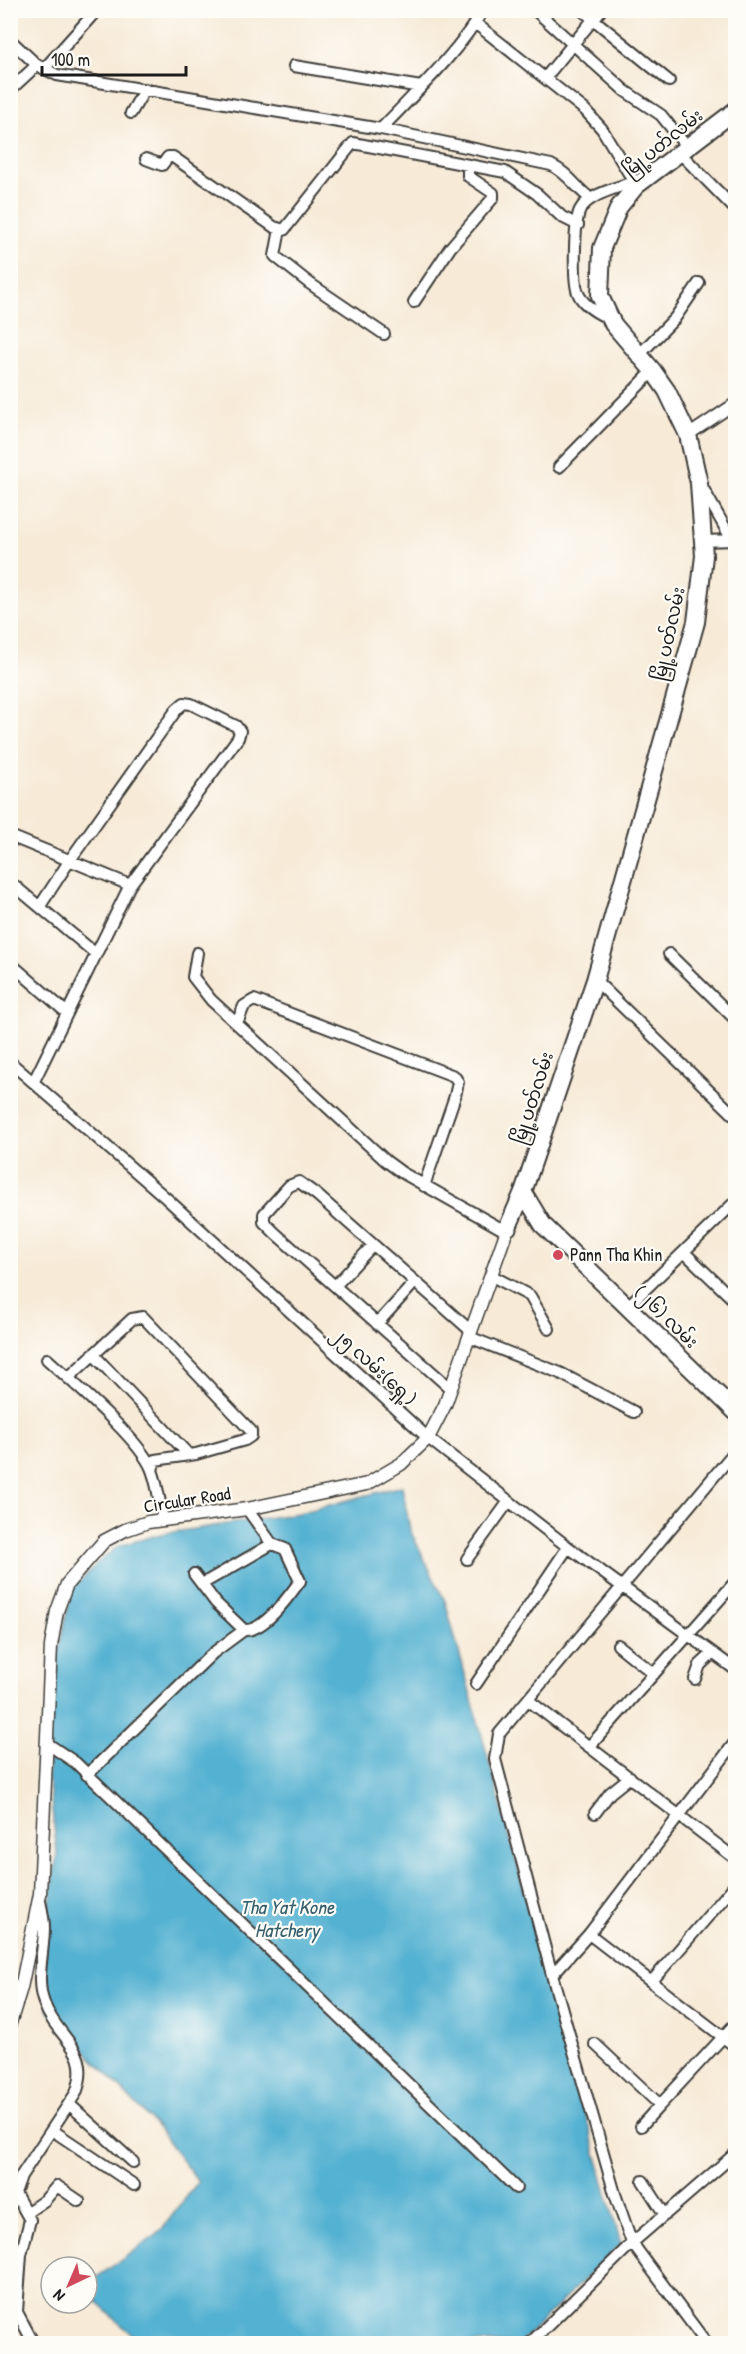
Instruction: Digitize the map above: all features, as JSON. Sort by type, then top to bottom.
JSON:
[{"type":"main road","name":"မြို့ပတ်လမ်း","points":[[508,1229],[523,1192],[595,980],[696,622],[704,556],[699,483],[688,435],[667,391],[653,370],[610,319],[600,296],[598,282],[605,236],[619,207],[636,186],[735,110]]},
{"type":"main road","name":"(၂၆) လမ်း","points":[[523,1192],[543,1225],[735,1412]]},
{"type":"main road","points":[[508,1229],[527,1222],[543,1225]]},
{"type":"street","points":[[10,90],[40,67],[97,10]]},
{"type":"street","points":[[381,129],[421,87],[475,23],[483,10]]},
{"type":"street","points":[[535,10],[625,91],[661,115],[682,149],[735,210]]},
{"type":"street","points":[[582,10],[598,15],[669,81]]},
{"type":"street","points":[[545,78],[598,15]]},
{"type":"street","points":[[475,23],[585,110],[602,129],[634,182]]},
{"type":"street","points":[[10,40],[40,67],[57,75],[381,129],[551,165],[564,171],[579,191],[591,199]]},
{"type":"street","points":[[294,66],[421,87]]},
{"type":"street","points":[[131,112],[145,89]]},
{"type":"street","points":[[280,229],[289,226],[353,143],[505,172],[537,194],[562,217],[578,225]]},
{"type":"street","points":[[146,159],[162,165],[168,157],[173,157],[280,229]]},
{"type":"street","points":[[414,302],[450,248],[493,198],[493,193],[468,176],[468,165]]},
{"type":"street","points":[[610,319],[597,314],[578,294],[574,262],[580,210],[591,199],[651,175]]},
{"type":"street","points":[[280,229],[275,256],[309,283],[384,334]]},
{"type":"street","points":[[639,354],[675,318],[699,283]]},
{"type":"street","points":[[559,467],[653,370]]},
{"type":"street","points":[[688,435],[735,403]]},
{"type":"street","points":[[699,483],[734,540],[702,541]]},
{"type":"street","points":[[34,1081],[130,885],[238,738],[240,731],[236,726],[184,703],[177,709],[40,906]]},
{"type":"street","points":[[10,836],[130,885]]},
{"type":"street","points":[[10,882],[96,954]]},
{"type":"street","points":[[197,953],[193,977],[211,1000],[387,1161],[424,1186],[508,1229]]},
{"type":"street","points":[[669,954],[735,1020]]},
{"type":"street","points":[[10,963],[68,1013]]},
{"type":"street","points":[[595,980],[735,1117]]},
{"type":"street","points":[[237,1023],[244,1006],[254,1000],[454,1076],[458,1082],[455,1096],[424,1186]]},
{"type":"street","name":"၂၅ လမ်း(ရှေ့)","points":[[10,1062],[34,1081],[428,1438],[735,1670]]},
{"type":"street","points":[[451,1389],[264,1222],[264,1214],[269,1205],[289,1186],[299,1182],[317,1195],[454,1316],[470,1334],[560,1372],[634,1412]]},
{"type":"street","points":[[628,1306],[734,1206]]},
{"type":"street","name":"Circular Road","points":[[10,2023],[16,1986],[40,1894],[51,1646],[57,1611],[67,1584],[104,1541],[125,1530],[163,1520],[247,1509],[367,1484],[401,1464],[428,1438],[451,1389],[508,1229]]},
{"type":"street","points":[[335,1286],[373,1245]]},
{"type":"street","points":[[684,1252],[735,1302]]},
{"type":"street","points":[[492,1276],[530,1296],[549,1329]]},
{"type":"street","points":[[377,1324],[415,1282]]},
{"type":"street","points":[[68,1378],[132,1319],[143,1317],[251,1431],[251,1436],[244,1440],[196,1454],[187,1453],[155,1460],[152,1470]]},
{"type":"street","points":[[93,1354],[187,1453]]},
{"type":"street","points":[[47,1359],[143,1454],[152,1470],[163,1520]]},
{"type":"street","points":[[707,2343],[632,2243],[615,2194],[552,1975],[495,1759],[497,1738],[735,1450]]},
{"type":"street","points":[[467,1559],[509,1501]]},
{"type":"street","points":[[87,1775],[213,1653],[244,1630],[254,1630],[285,1602],[300,1581],[285,1549],[272,1544],[247,1509]]},
{"type":"street","points":[[202,1584],[272,1544]]},
{"type":"street","points":[[476,1684],[568,1546]]},
{"type":"street","points":[[194,1574],[244,1630]]},
{"type":"street","points":[[590,1746],[735,1581]]},
{"type":"street","points":[[618,1645],[654,1674]]},
{"type":"street","points":[[694,1679],[700,1665],[713,1653]]},
{"type":"street","points":[[528,1700],[735,1859]]},
{"type":"street","points":[[552,1975],[589,1934],[677,1814],[735,1741]]},
{"type":"street","points":[[48,1744],[63,1753],[87,1775],[516,2188]]},
{"type":"street","points":[[595,1813],[610,1793],[630,1777]]},
{"type":"street","points":[[652,1981],[735,1884]]},
{"type":"street","points":[[34,2343],[17,2312],[20,2261],[30,2220],[16,2198],[21,2175],[69,2104],[81,2080],[81,2063],[72,2044],[49,2016],[42,1999],[44,1927],[40,1894]]},
{"type":"street","points":[[589,1934],[735,2047]]},
{"type":"street","points":[[641,2126],[735,2023]]},
{"type":"street","points":[[595,2044],[660,2105]]},
{"type":"street","points":[[69,2104],[133,2162]]},
{"type":"street","points":[[52,2130],[134,2185]]},
{"type":"street","points":[[529,2343],[632,2243],[735,2153]]},
{"type":"street","points":[[643,2181],[665,2215]]},
{"type":"street","points":[[26,2213],[45,2200],[57,2186],[79,2201]]},
{"type":"water","name":"Tha Yat Kone Hatchery","points":[[402,1486],[410,1530],[445,1601],[621,2244],[519,2343],[125,2343],[132,2335],[99,2304],[99,2276],[158,2234],[198,2182],[157,2127],[49,2012],[45,1987],[45,1937],[57,1853],[48,1775],[50,1712],[57,1657],[72,1590],[98,1562],[119,1546],[161,1534],[299,1513]]},
{"type":"place","name":"Pann Tha Khin","points":[[558,1255]]}]
